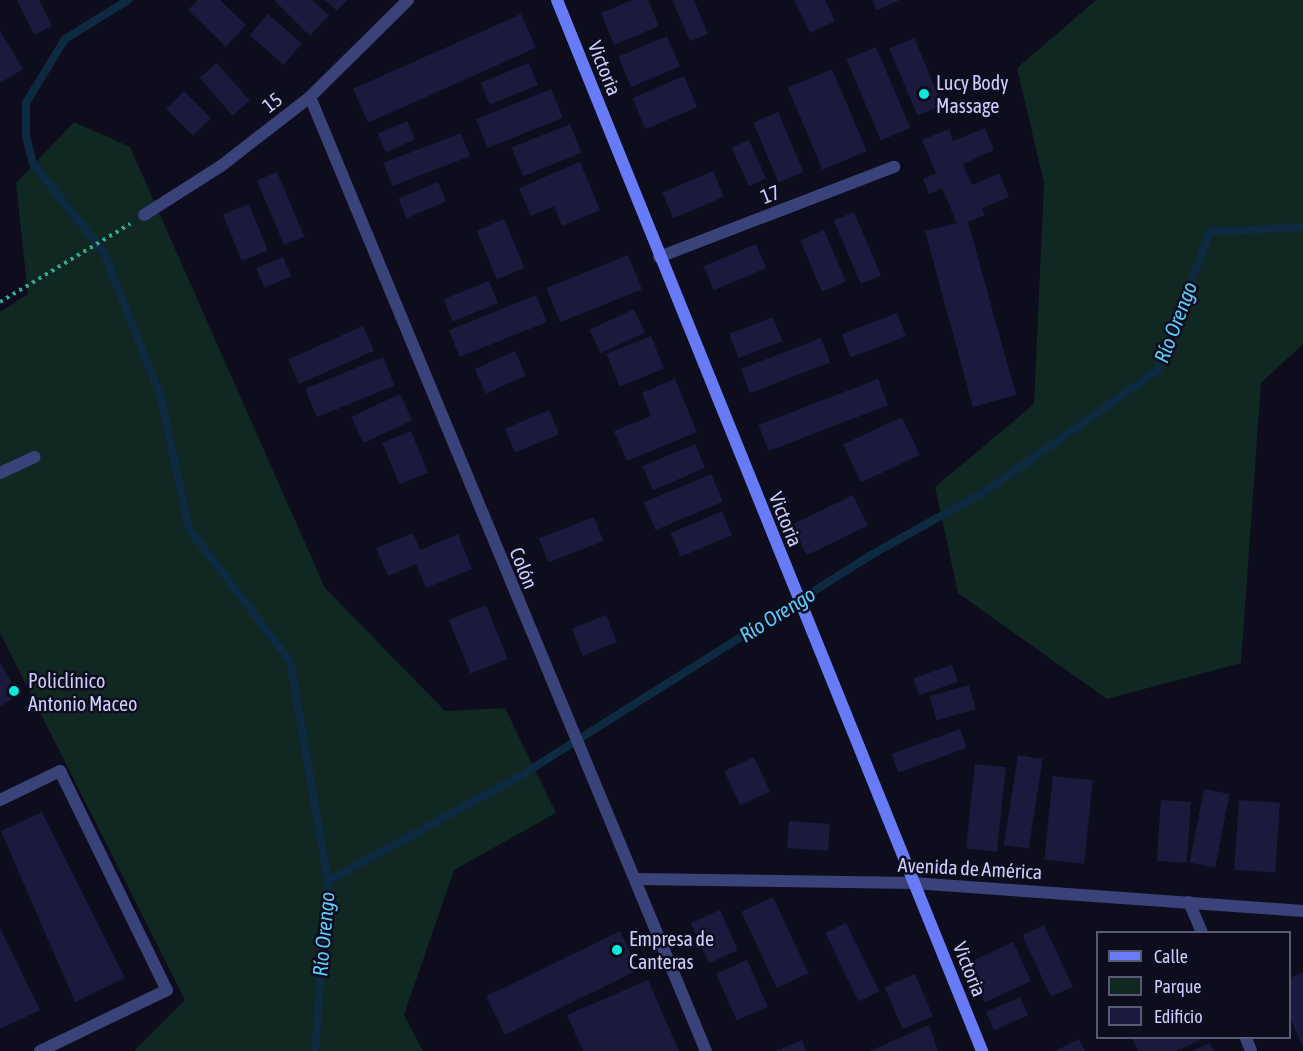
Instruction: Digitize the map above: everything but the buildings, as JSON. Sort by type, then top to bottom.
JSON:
[{"type":"street","name":"15","points":[[144,215],[221,166],[310,97],[408,0]]},
{"type":"street","name":"Victoria","points":[[557,0],[982,1051]]},
{"type":"street","name":"Colón","points":[[310,97],[577,750],[635,879],[706,1051]]},
{"type":"street","name":"17","points":[[659,257],[894,167]]},
{"type":"street","points":[[0,473],[35,457]]},
{"type":"street","points":[[0,800],[60,771],[167,990],[40,1051]]},
{"type":"street","name":"Avenida de América","points":[[635,879],[913,883],[1303,911]]},
{"type":"street","points":[[1189,902],[1201,931]]},
{"type":"path","points":[[0,302],[144,215]]},
{"type":"green space","points":[[1096,0],[1303,0],[1303,344],[1261,383],[1241,663],[1107,699],[958,593],[935,487],[1034,404],[1044,183],[1017,68]]},
{"type":"green space","points":[[74,122],[130,147],[325,588],[445,711],[505,708],[556,813],[454,870],[404,1015],[423,1051],[134,1051],[185,1000],[0,633],[0,312],[28,294],[16,183]]},
{"type":"waterway","points":[[128,0],[65,39],[26,103],[26,136],[33,164],[104,253],[161,398],[189,529],[290,661],[328,881],[315,1051]]},
{"type":"waterway","name":"Río Orengo","points":[[328,881],[525,773],[869,556],[986,491],[1158,370],[1210,232],[1303,227]]},
{"type":"place","name":"Lucy Body Massage","points":[[924,94]]},
{"type":"place","name":"Policlínico Antonio Maceo","points":[[14,691]]},
{"type":"place","name":"Empresa de Canteras","points":[[617,950]]}]
